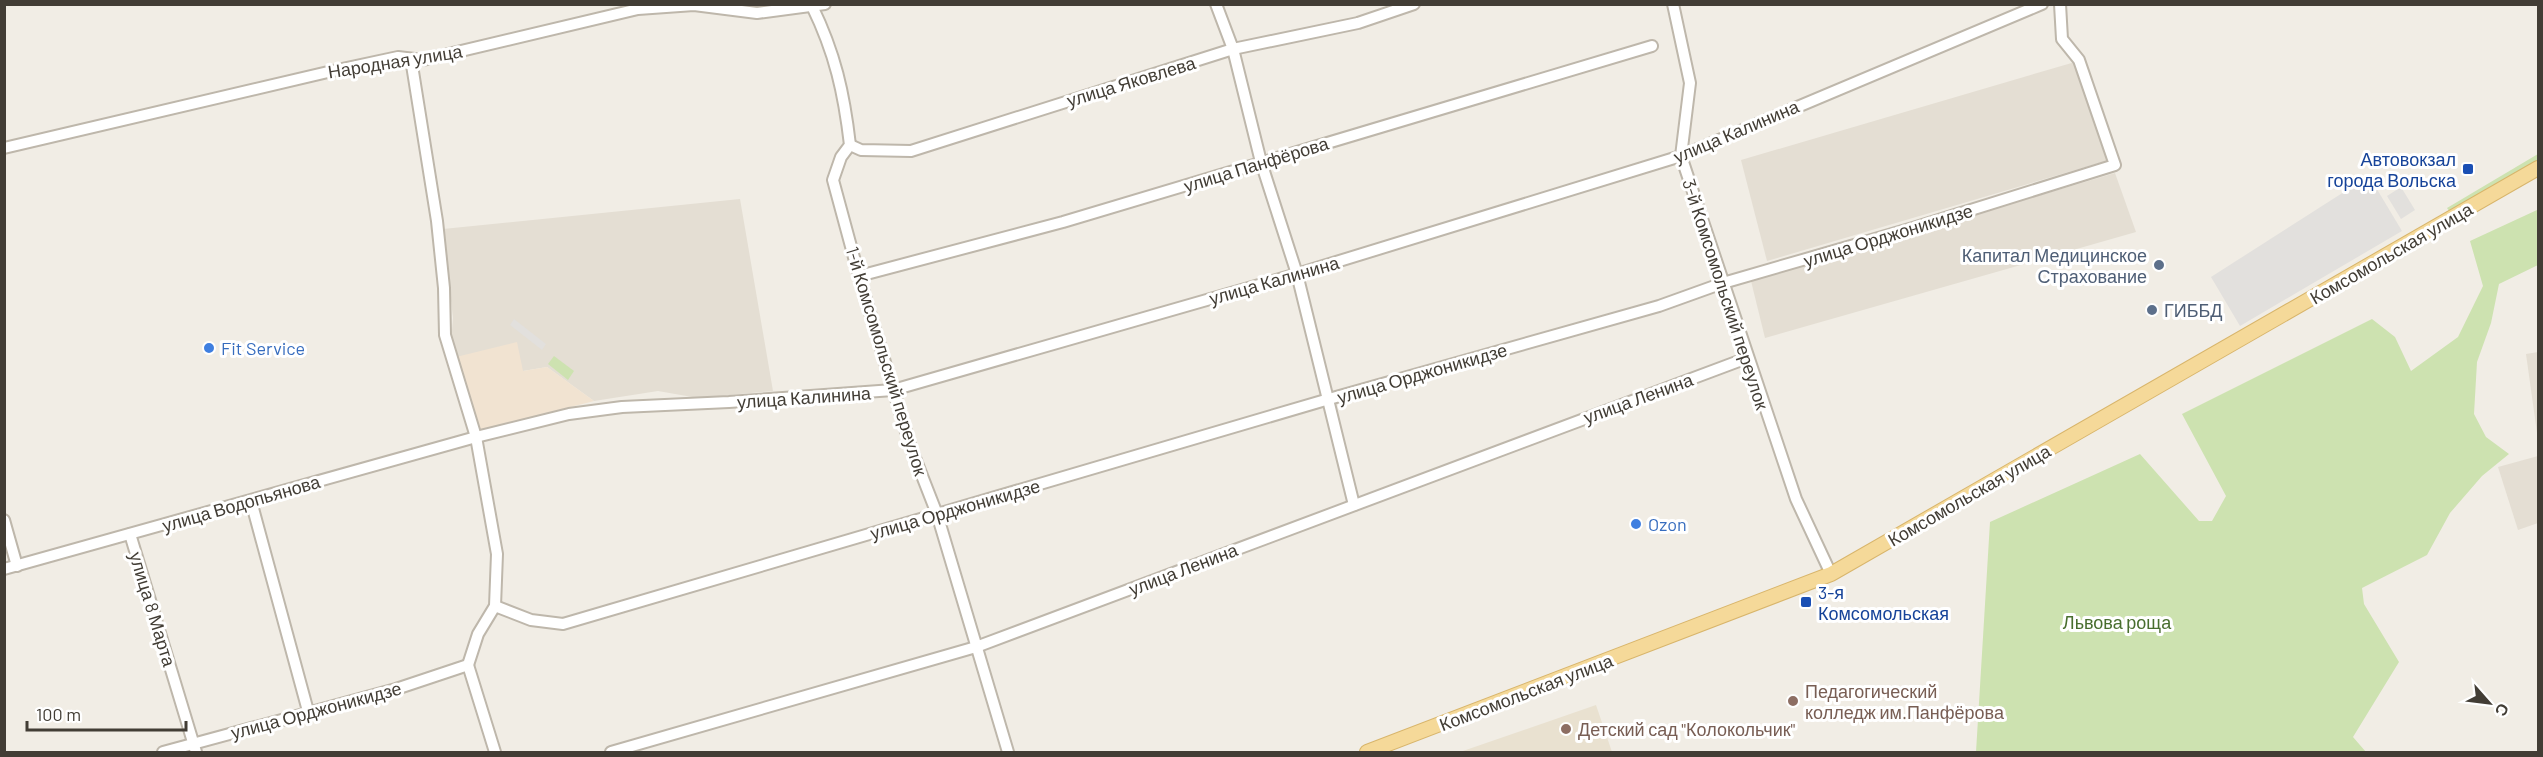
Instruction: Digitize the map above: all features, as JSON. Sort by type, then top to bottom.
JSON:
[{"type":"main road","name":"Комсомольская улица","points":[[1367,753],[1831,574],[2538,168]]},
{"type":"street","name":"Народная улица","points":[[4,148],[328,72],[398,57],[423,60],[638,9],[694,5],[758,13],[825,4]]},
{"type":"street","points":[[1216,4],[1233,49],[1261,162],[1297,274],[1354,505]]},
{"type":"street","name":"улица Яковлева","points":[[850,145],[861,150],[911,150],[1233,49],[1358,23],[1414,4]]},
{"type":"street","name":"3-й Комсомольский переулок","points":[[1673,4],[1690,83],[1681,156],[1796,500],[1831,574]]},
{"type":"street","name":"улица Калинина","points":[[476,437],[569,414],[622,407],[893,390],[1297,274],[1681,156],[2042,4]]},
{"type":"street","name":"улица Орджоникидзе","points":[[495,606],[531,620],[563,624],[1329,399],[1659,306],[1723,283],[1913,228],[2115,165],[2079,60],[2062,39],[2060,4]]},
{"type":"street","points":[[812,6],[833,54],[844,96],[850,145]]},
{"type":"street","name":"улица Панфёрова","points":[[859,276],[1063,222],[1652,46]]},
{"type":"street","points":[[411,59],[437,221],[444,288],[445,335],[476,437],[497,554],[495,606],[478,634],[468,665],[495,753]]},
{"type":"street","name":"1-й Комсомольский переулок","points":[[850,145],[841,157],[833,180],[893,390],[910,445],[938,514],[1008,753]]},
{"type":"street","name":"улица Ленина","points":[[611,753],[976,647],[1747,358]]},
{"type":"street","name":"улица Водопьянова","points":[[4,569],[476,437]]},
{"type":"street","points":[[251,501],[308,711]]},
{"type":"street","points":[[4,520],[16,566]]},
{"type":"street","name":"улица 8 Марта","points":[[130,534],[194,748]]},
{"type":"street","name":"улица Орджоникидзе","points":[[163,753],[194,748],[308,711],[396,688],[468,665]]},
{"type":"shaded area","points":[[2075,62],[2109,160],[1767,261],[1741,160]]},
{"type":"shaded area","points":[[2115,173],[2136,232],[1765,338],[1751,281]]},
{"type":"shaded area","points":[[2369,176],[2402,231],[2240,326],[2211,277]]},
{"type":"shaded area","points":[[2401,187],[2415,210],[2401,219],[2387,196]]},
{"type":"shaded area","points":[[740,199],[773,391],[698,398],[658,391],[594,401],[547,367],[523,371],[456,357],[451,342],[453,318],[443,229]]},
{"type":"shaded area","points":[[514,319],[546,344],[542,350],[510,325]]},
{"type":"shaded area","points":[[517,342],[523,371],[547,367],[594,401],[480,430],[456,357]]},
{"type":"shaded area","points":[[2538,352],[2538,440],[2526,354]]},
{"type":"shaded area","points":[[2538,456],[2538,523],[2518,530],[2498,467]]},
{"type":"shaded area","name":"Детский сад \"Колокольчик\"","points":[[1596,705],[1612,752],[1460,752]]},
{"type":"green space","points":[[2538,154],[2538,160],[2450,212],[2447,208]]},
{"type":"green space","name":"Львова роща","points":[[2537,210],[2538,265],[2499,284],[2491,323],[2477,362],[2474,414],[2486,437],[2509,454],[2482,476],[2450,513],[2427,555],[2362,588],[2364,604],[2399,662],[2353,737],[2366,752],[1976,752],[1990,522],[2140,454],[2199,521],[2212,521],[2226,496],[2182,414],[2372,319],[2395,337],[2411,371],[2458,337],[2483,286],[2470,241]]},
{"type":"green space","points":[[554,356],[574,371],[568,380],[548,364]]},
{"type":"place","name":"Автовокзал города Вольска","points":[[2468,169]]},
{"type":"place","name":"Капитал Медицинское Страхование","points":[[2159,265]]},
{"type":"place","name":"ГИББД","points":[[2152,310]]},
{"type":"place","name":"Fit Service","points":[[209,348]]},
{"type":"place","name":"Ozon","points":[[1636,524]]},
{"type":"place","name":"3-я Комсомольская","points":[[1806,602]]},
{"type":"place","name":"Педагогический колледж им.Панфёрова","points":[[1793,701]]},
{"type":"place","name":"Детский сад \"Колокольчик\"","points":[[1566,729]]}]
